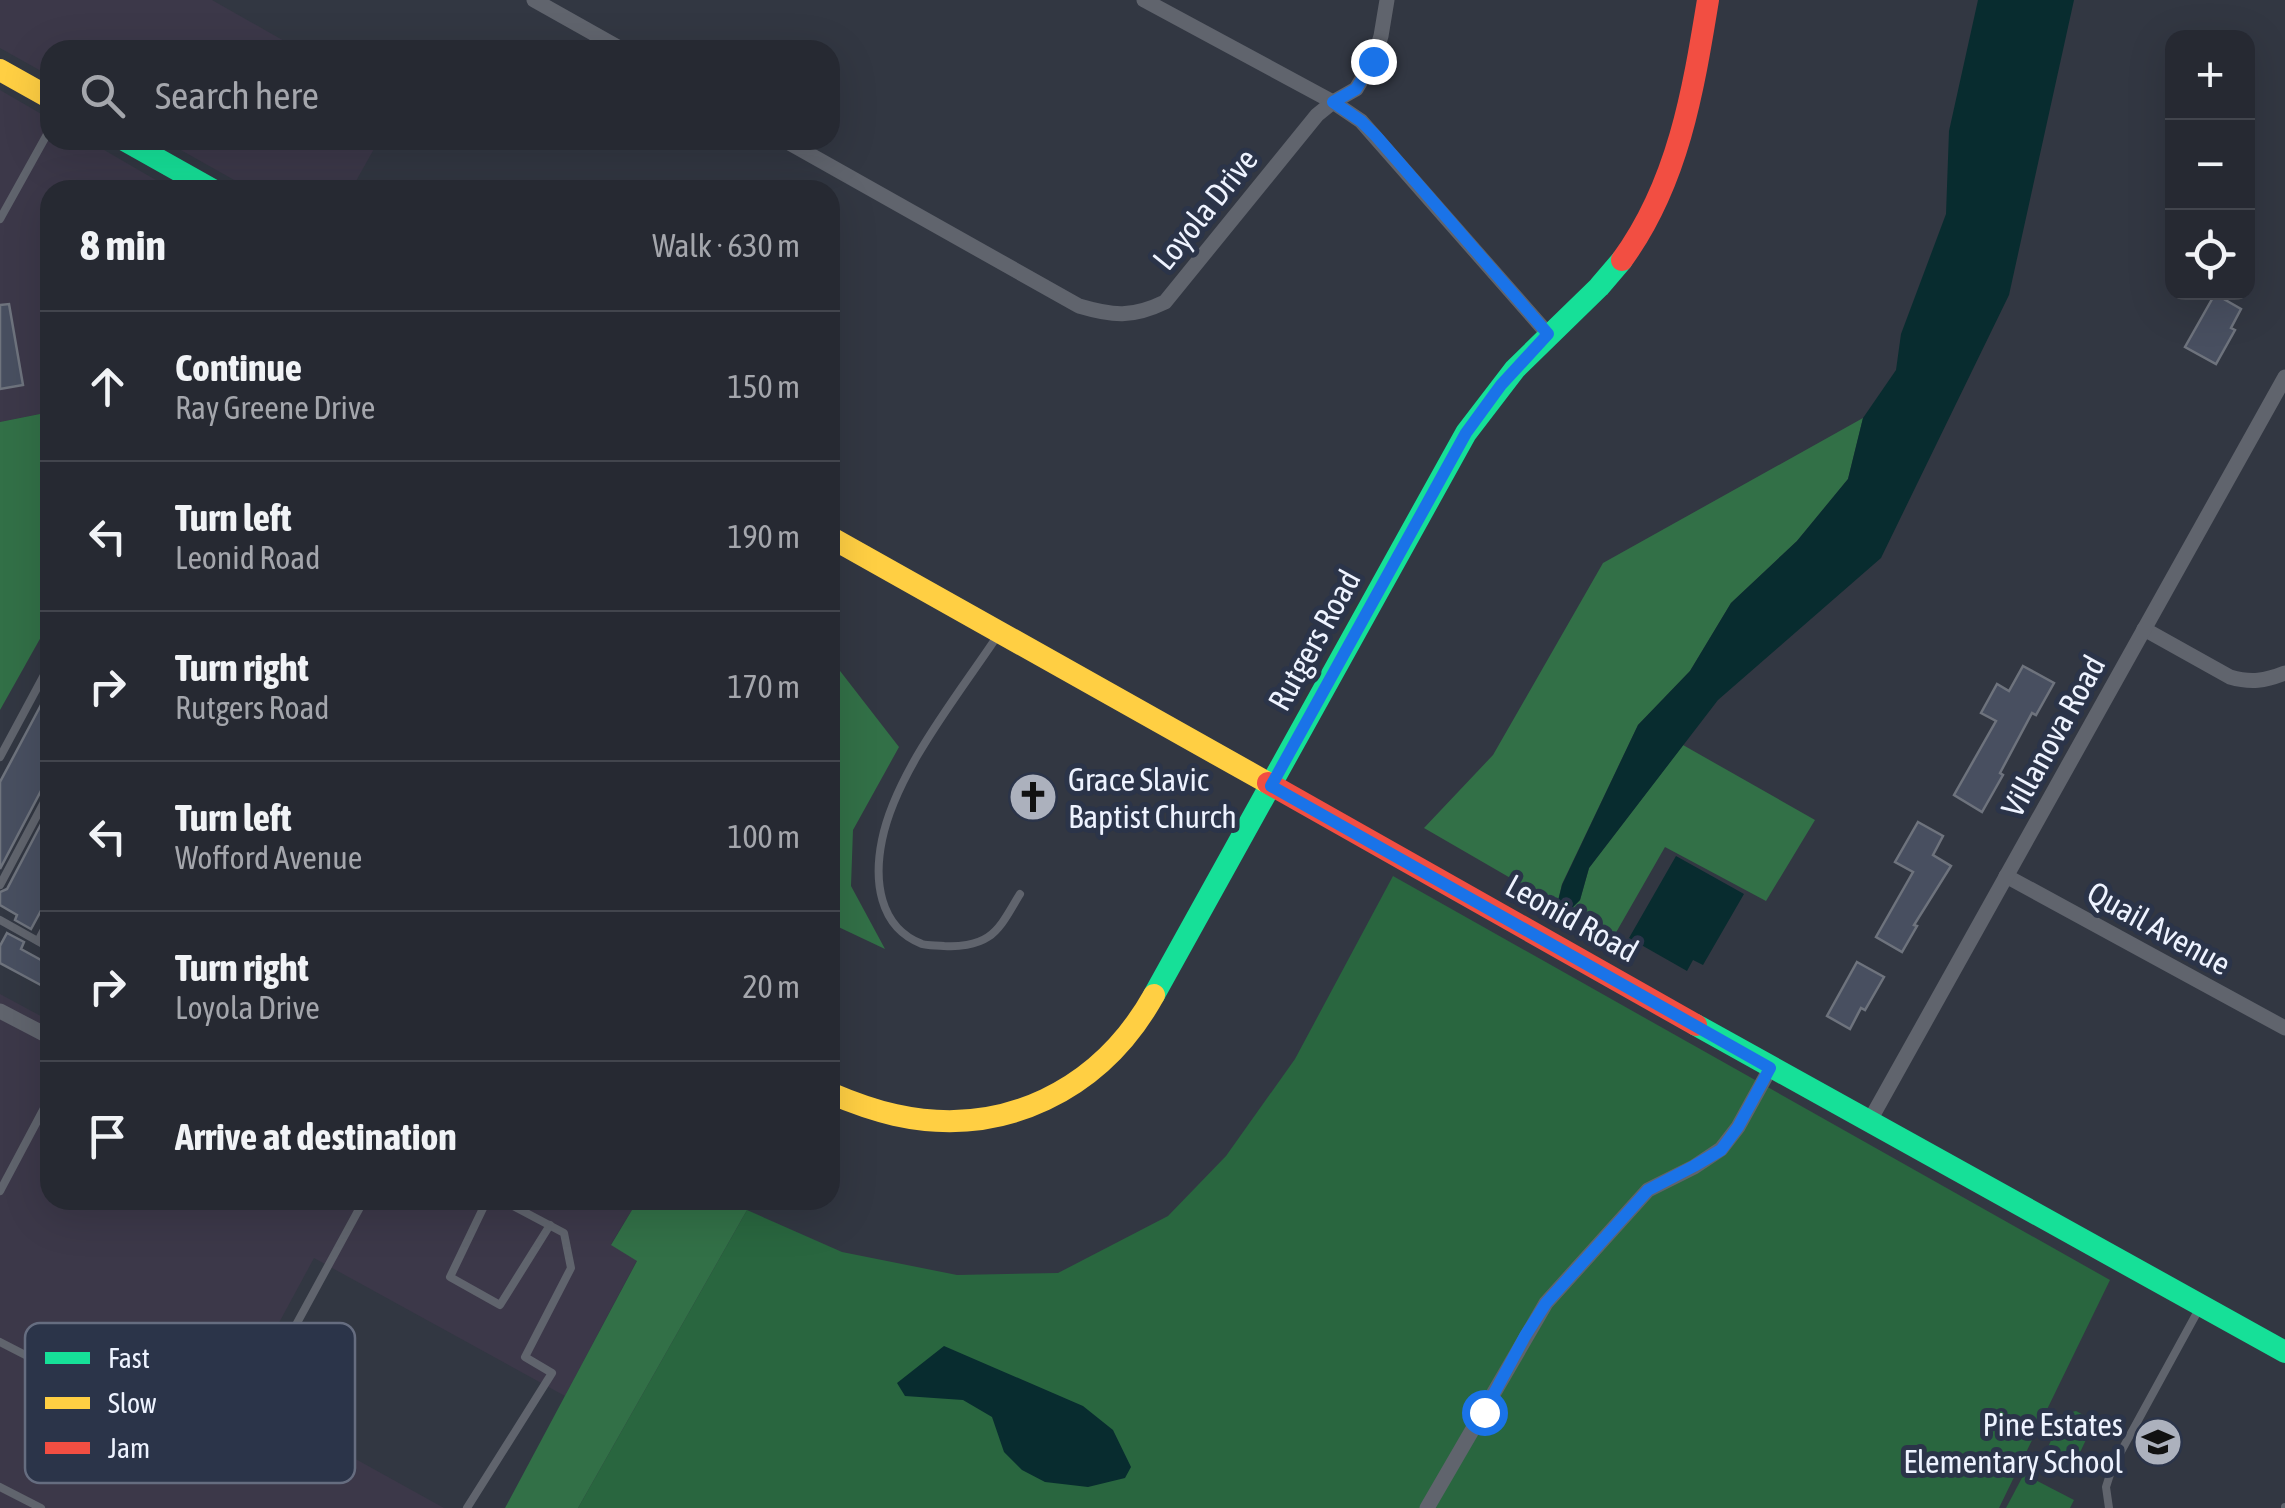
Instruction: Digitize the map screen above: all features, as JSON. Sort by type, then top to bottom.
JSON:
[{"type":"street","points":[[534,0],[606,40]]},
{"type":"street","points":[[1144,0],[1361,121],[1548,334]]},
{"type":"street","name":"Loyola Drive","points":[[802,150],[1079,306],[1122,315],[1144,312],[1164,302],[1317,115],[1356,89],[1373,61],[1387,0]]},
{"type":"street","name":"Rutgers Road","points":[[840,1097],[856,1106],[921,1121],[959,1122],[997,1116],[1068,1089],[1096,1070],[1119,1047],[1143,1015],[1466,433],[1501,385],[1548,334],[1590,298],[1635,244],[1663,191],[1682,141],[1708,0]]},
{"type":"street","points":[[0,70],[40,92]]},
{"type":"street","points":[[142,150],[195,180]]},
{"type":"street","name":"Villanova Road","points":[[1869,1122],[2285,378]]},
{"type":"street","name":"Leonid Road","points":[[840,544],[1770,1068],[2285,1352]]},
{"type":"street","points":[[2144,629],[2245,682],[2285,673]]},
{"type":"street","name":"Quail Avenue","points":[[2006,876],[2285,1028]]},
{"type":"street","points":[[0,1011],[40,1031]]},
{"type":"street","points":[[1427,1508],[1546,1303],[1648,1190],[1721,1150],[1770,1068]]},
{"type":"lane","points":[[0,219],[40,148]]},
{"type":"lane","points":[[1000,633],[912,764],[891,807],[878,876],[883,908],[897,927],[922,944],[958,948],[988,937],[1006,918],[1020,894]]},
{"type":"lane","points":[[0,757],[40,683]]},
{"type":"lane","points":[[0,885],[40,811]]},
{"type":"lane","points":[[0,920],[38,941],[40,937]]},
{"type":"lane","points":[[0,1190],[40,1116]]},
{"type":"lane","points":[[297,1323],[359,1210]]},
{"type":"lane","points":[[482,1210],[450,1277],[500,1305],[550,1226]]},
{"type":"lane","points":[[468,1508],[552,1372],[526,1356],[571,1268],[564,1233],[520,1210]]},
{"type":"lane","points":[[2110,1508],[2106,1487],[2112,1468],[2201,1306]]},
{"type":"lane","points":[[0,1342],[25,1355]]},
{"type":"lane","points":[[0,1487],[41,1508]]},
{"type":"shaded area","points":[[0,0],[212,0],[282,40],[40,40],[40,70],[0,48]]},
{"type":"shaded area","points":[[1978,0],[2074,0],[2009,295],[1881,558],[1718,700],[1589,868],[1580,900],[1568,912],[1557,905],[1562,885],[1638,725],[1690,671],[1731,603],[1797,541],[1848,479],[1863,418],[1896,370],[1901,334],[1946,214],[1949,131]]},
{"type":"shaded area","points":[[0,90],[40,113],[40,150],[104,150],[156,180],[40,180],[40,414],[0,422]]},
{"type":"shaded area","points":[[181,150],[373,150],[357,180],[234,180]]},
{"type":"shaded area","points":[[1676,856],[1744,894],[1703,965],[1693,960],[1687,971],[1629,938]]},
{"type":"shaded area","points":[[0,994],[40,1016],[40,1210],[632,1210],[611,1244],[637,1260],[565,1396],[314,1258],[279,1323],[25,1323],[25,1483],[355,1483],[355,1459],[444,1508],[0,1508]]},
{"type":"shaded area","points":[[944,1346],[1083,1406],[1113,1430],[1131,1467],[1125,1478],[1088,1487],[1045,1482],[1022,1470],[1004,1452],[992,1417],[963,1400],[905,1396],[897,1383]]},
{"type":"green space","points":[[40,414],[40,639],[0,710],[0,422]]},
{"type":"green space","points":[[1863,418],[1848,479],[1797,541],[1731,603],[1690,671],[1638,725],[1562,884],[1557,905],[1424,828],[1493,755],[1603,563]]},
{"type":"green space","points":[[840,671],[899,747],[853,830],[851,886],[885,949],[840,928]]},
{"type":"green space","points":[[1683,745],[1815,820],[1766,901],[1665,847],[1614,936],[1568,912],[1580,900],[1589,868]]},
{"type":"green space","points":[[1393,876],[2110,1280],[1999,1508],[578,1508],[747,1210],[842,1252],[957,1275],[1058,1273],[1168,1216],[1226,1156],[1295,1059]]},
{"type":"green space","points":[[632,1210],[747,1210],[578,1508],[505,1508],[637,1261],[611,1245]]},
{"type":"green space","points":[[2076,1411],[2093,1425],[2074,1465],[2052,1467],[2043,1457],[2064,1414]]},
{"type":"green space","points":[[2024,1474],[2074,1500],[2070,1508],[2006,1508]]},
{"type":"building","points":[[2212,300],[2225,300],[2241,309],[2231,328],[2235,330],[2216,364],[2185,347]]},
{"type":"building","points":[[9,304],[23,385],[0,389],[0,305]]},
{"type":"building","points":[[2023,666],[2054,683],[2036,715],[2032,713],[1982,812],[1954,795],[1996,721],[1981,713],[1997,684],[2009,691]]},
{"type":"building","points":[[40,707],[40,793],[0,869],[0,782]]},
{"type":"building","points":[[1918,822],[1943,836],[1933,855],[1951,866],[1902,952],[1876,937],[1913,872],[1895,862]]},
{"type":"building","points":[[40,826],[40,912],[31,929],[0,905],[0,892],[7,889]]},
{"type":"building","points":[[7,933],[24,942],[21,949],[40,959],[40,985],[0,963],[0,946]]},
{"type":"building","points":[[1857,962],[1884,977],[1850,1029],[1827,1016]]},
{"type":"traffic: fast","points":[[142,150],[195,180]]},
{"type":"traffic: fast","points":[[1154,995],[1466,433],[1515,369],[1622,260]]},
{"type":"traffic: fast","points":[[1696,1025],[2285,1352]]},
{"type":"traffic: slow","points":[[0,70],[40,92]]},
{"type":"traffic: slow","points":[[840,543],[1268,783]]},
{"type":"traffic: slow","points":[[840,1097],[887,1113],[935,1121],[974,1120],[1010,1113],[1045,1100],[1077,1081],[1132,1028],[1154,995]]},
{"type":"traffic: jam","points":[[1622,260],[1657,200],[1670,168],[1689,102],[1708,0]]},
{"type":"traffic: jam","points":[[1268,783],[1696,1025]]},
{"type":"place","name":"Grace Slavic Baptist Church","points":[[1033,797]]},
{"type":"place","name":"Pine Estates Elementary School","points":[[2158,1442]]},
{"type":"route","points":[[1373,61],[1356,89],[1333,102],[1376,136],[1548,334],[1501,385],[1466,433],[1271,786],[1770,1068],[1721,1150],[1648,1190],[1546,1303],[1484,1412]]}]
